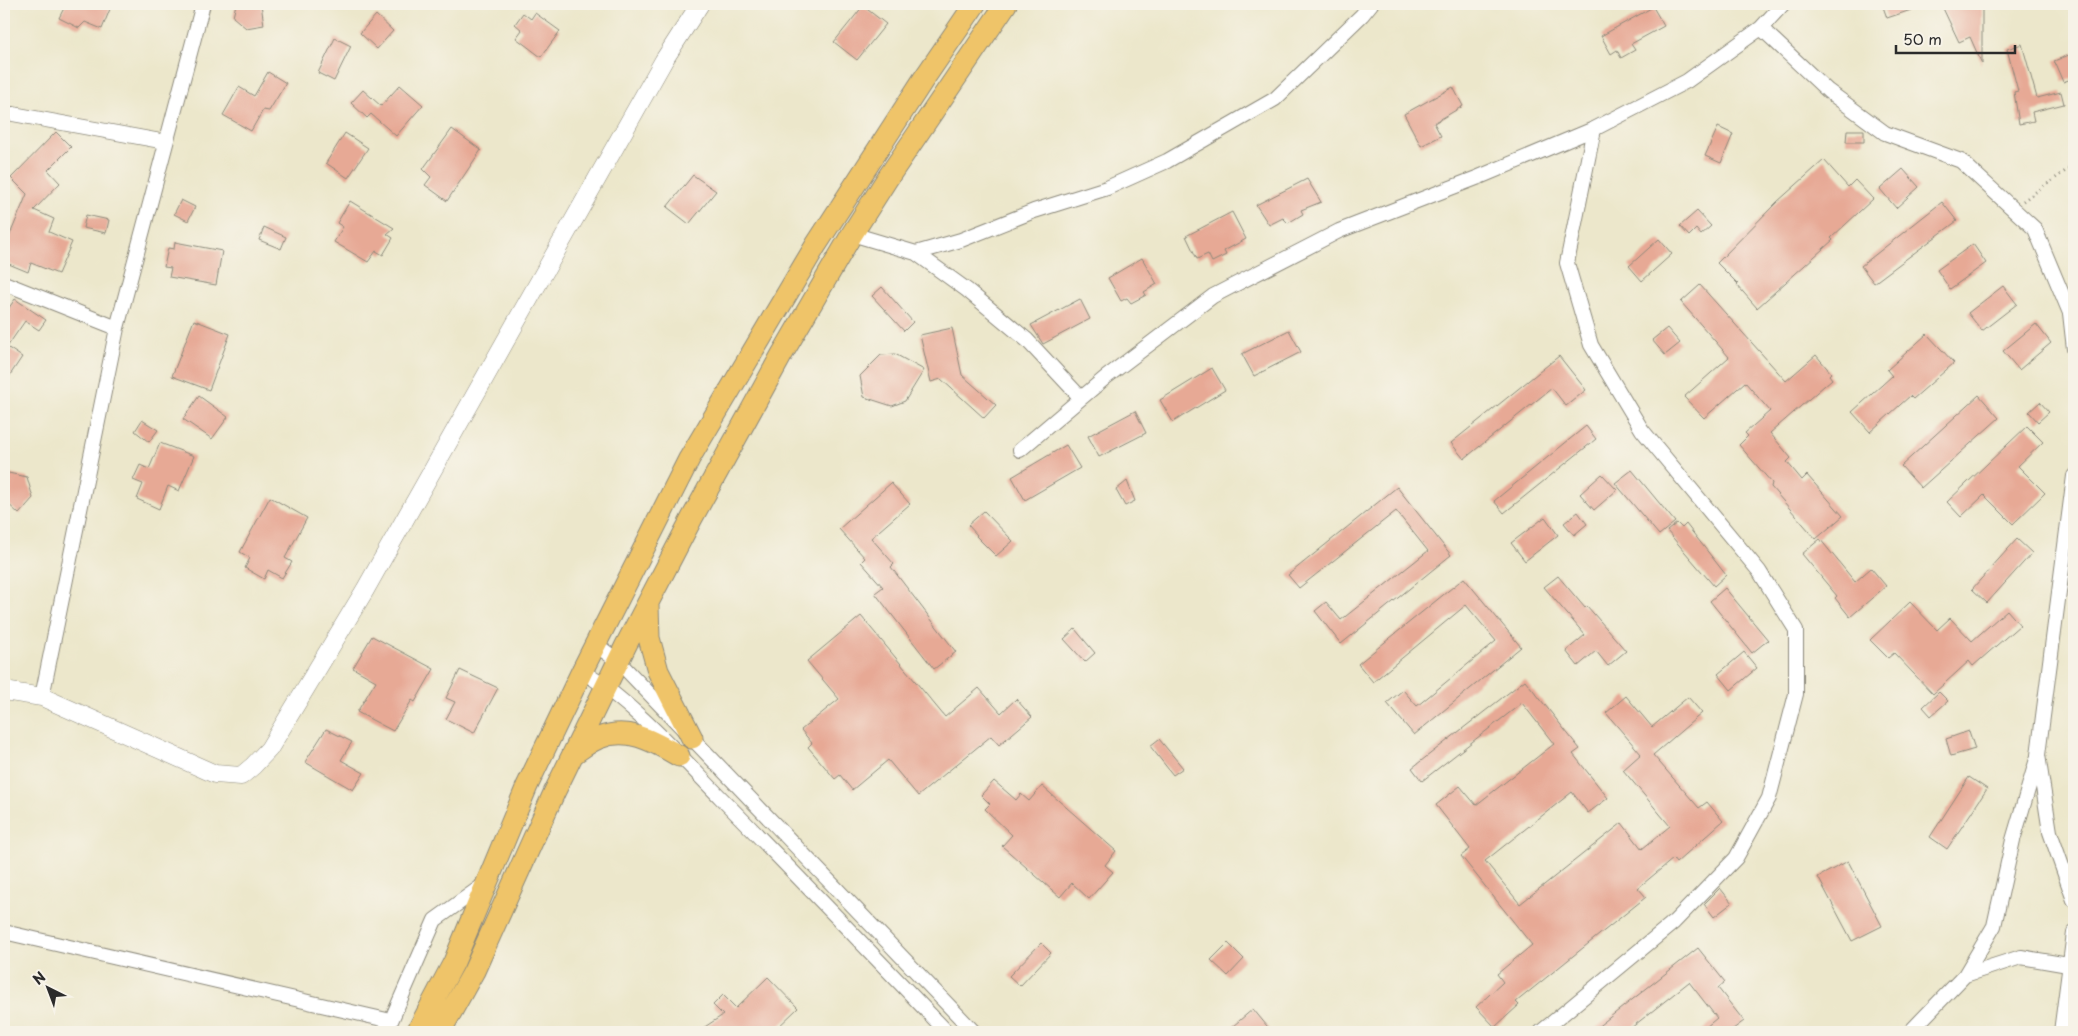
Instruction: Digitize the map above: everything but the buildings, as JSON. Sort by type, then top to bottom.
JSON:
[{"type":"main road","points":[[417,1032],[454,962],[527,786],[595,644],[689,458],[821,237],[975,4]]},
{"type":"main road","points":[[440,1032],[474,970],[573,754],[618,661],[710,484],[852,234],[887,179],[1006,4]]},
{"type":"main road","points":[[648,602],[649,638],[658,671],[692,738]]},
{"type":"main road","points":[[573,754],[599,738],[624,732],[650,740],[680,756]]},
{"type":"street","points":[[42,697],[117,328],[203,4]]},
{"type":"street","points":[[4,691],[42,697],[215,774],[241,776],[253,766],[268,749],[365,590],[659,69],[700,4]]},
{"type":"street","points":[[916,253],[961,240],[1034,211],[1107,188],[1167,161],[1275,99],[1371,4]]},
{"type":"street","points":[[1020,450],[1105,378],[1214,296],[1339,230],[1479,177],[1594,129],[1687,81],[1761,28],[1783,4]]},
{"type":"street","points":[[1761,28],[1828,92],[1885,133],[1962,160],[2035,229],[2070,313],[2074,348]]},
{"type":"street","points":[[13,114],[166,142]]},
{"type":"street","points":[[1541,1032],[1674,922],[1736,858],[1769,798],[1796,694],[1796,630],[1759,571],[1642,430],[1591,345],[1567,263],[1594,129]]},
{"type":"street","points":[[852,234],[916,253],[967,290],[1027,340],[1081,398]]},
{"type":"street","points":[[4,283],[117,328]]},
{"type":"street","points":[[1910,1032],[1965,975],[1994,926],[2013,840],[2038,755],[2074,476]]},
{"type":"street","points":[[595,644],[618,661],[974,1032]]},
{"type":"street","points":[[582,671],[606,686],[680,756],[799,876],[947,1032]]},
{"type":"street","points":[[2038,755],[2050,832],[2074,900]]},
{"type":"street","points":[[4,932],[391,1021],[435,920],[488,882]]},
{"type":"street","points":[[2061,1032],[2072,966],[2074,932]]},
{"type":"street","points":[[1965,975],[2021,957],[2072,966]]},
{"type":"path","points":[[2013,208],[2074,165]]}]
